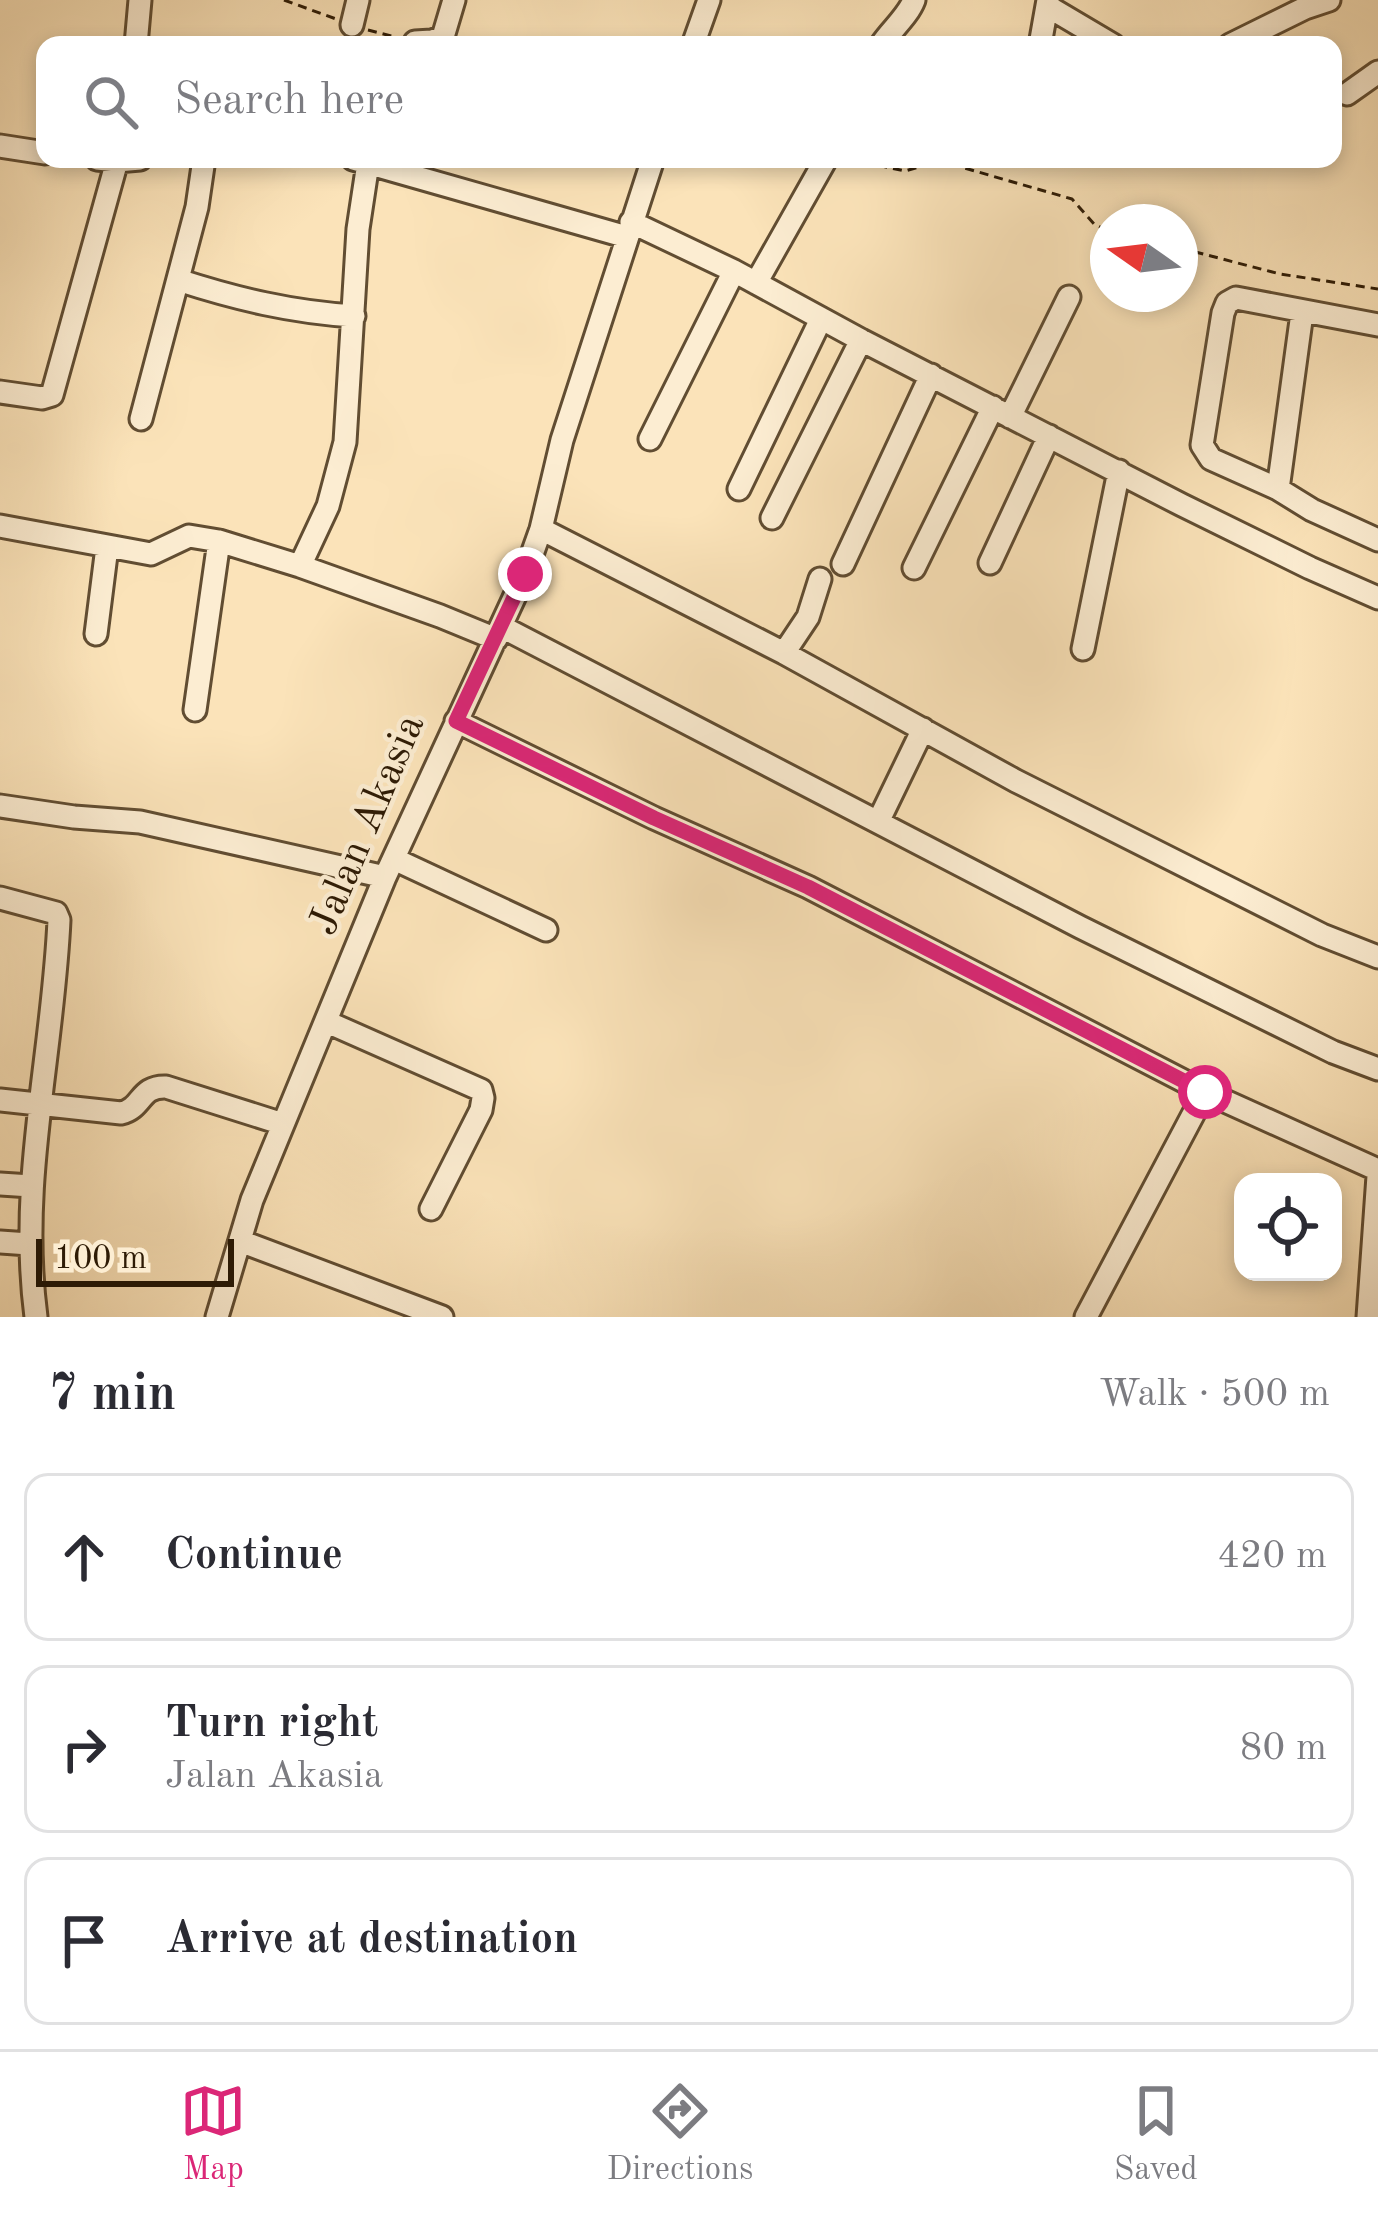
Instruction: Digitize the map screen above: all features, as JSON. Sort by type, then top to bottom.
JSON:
[{"type":"street","points":[[137,36],[140,0]]},
{"type":"street","points":[[352,25],[358,0]]},
{"type":"street","points":[[443,36],[454,0]]},
{"type":"street","points":[[696,36],[709,0]]},
{"type":"street","points":[[887,36],[914,0]]},
{"type":"street","points":[[1248,36],[1329,0]]},
{"type":"street","points":[[1042,36],[1048,3],[1099,36]]},
{"type":"street","points":[[1347,94],[1378,72]]},
{"type":"street","points":[[0,146],[36,152]]},
{"type":"street","points":[[0,392],[52,395],[115,168]]},
{"type":"street","points":[[141,419],[202,168]]},
{"type":"street","points":[[300,566],[328,506],[345,442],[360,168]]},
{"type":"street","points":[[387,168],[629,230],[734,272],[1049,436],[1378,598]]},
{"type":"street","name":"Jalan Akasia","points":[[218,1317],[252,1200],[283,1124],[390,868],[525,574],[562,440],[650,168]]},
{"type":"street","points":[[756,283],[821,168]]},
{"type":"street","points":[[650,439],[734,272]]},
{"type":"street","points":[[178,280],[243,301],[354,316]]},
{"type":"street","points":[[914,568],[1069,297]]},
{"type":"street","points":[[1378,325],[1236,298],[1227,303],[1202,445],[1211,459],[1378,540]]},
{"type":"street","points":[[1278,489],[1302,313]]},
{"type":"street","points":[[739,489],[821,319]]},
{"type":"street","points":[[772,518],[861,340]]},
{"type":"street","points":[[843,564],[931,375]]},
{"type":"street","points":[[990,563],[1049,436]]},
{"type":"street","points":[[1083,649],[1119,471]]},
{"type":"street","points":[[0,526],[151,554],[189,536],[219,541],[500,633],[879,820],[1080,927],[1333,1052],[1378,1069]]},
{"type":"street","points":[[541,529],[784,653],[1016,781],[1322,935],[1378,957]]},
{"type":"street","points":[[195,710],[219,541]]},
{"type":"street","points":[[96,634],[107,547]]},
{"type":"street","points":[[784,653],[808,617],[820,579]]},
{"type":"street","points":[[456,721],[808,887],[1205,1092],[1378,1173],[1368,1317]]},
{"type":"street","points":[[879,820],[923,729]]},
{"type":"street","points":[[0,806],[140,822],[390,868],[546,930]]},
{"type":"street","points":[[0,898],[56,913],[59,920],[32,1186],[29,1244],[36,1317]]},
{"type":"street","points":[[327,1022],[481,1090],[481,1110],[431,1209]]},
{"type":"street","points":[[0,1100],[122,1113],[129,1112],[155,1086],[283,1124]]},
{"type":"street","points":[[1086,1317],[1205,1092]]},
{"type":"street","points":[[0,1184],[32,1186]]},
{"type":"street","points":[[240,1241],[442,1317]]},
{"type":"street","points":[[0,1242],[29,1244]]},
{"type":"path","points":[[968,168],[1072,199],[1090,219]]},
{"type":"path","points":[[1198,253],[1280,274],[1378,290]]},
{"type":"route","points":[[525,574],[456,721],[808,887],[1205,1092]]}]
